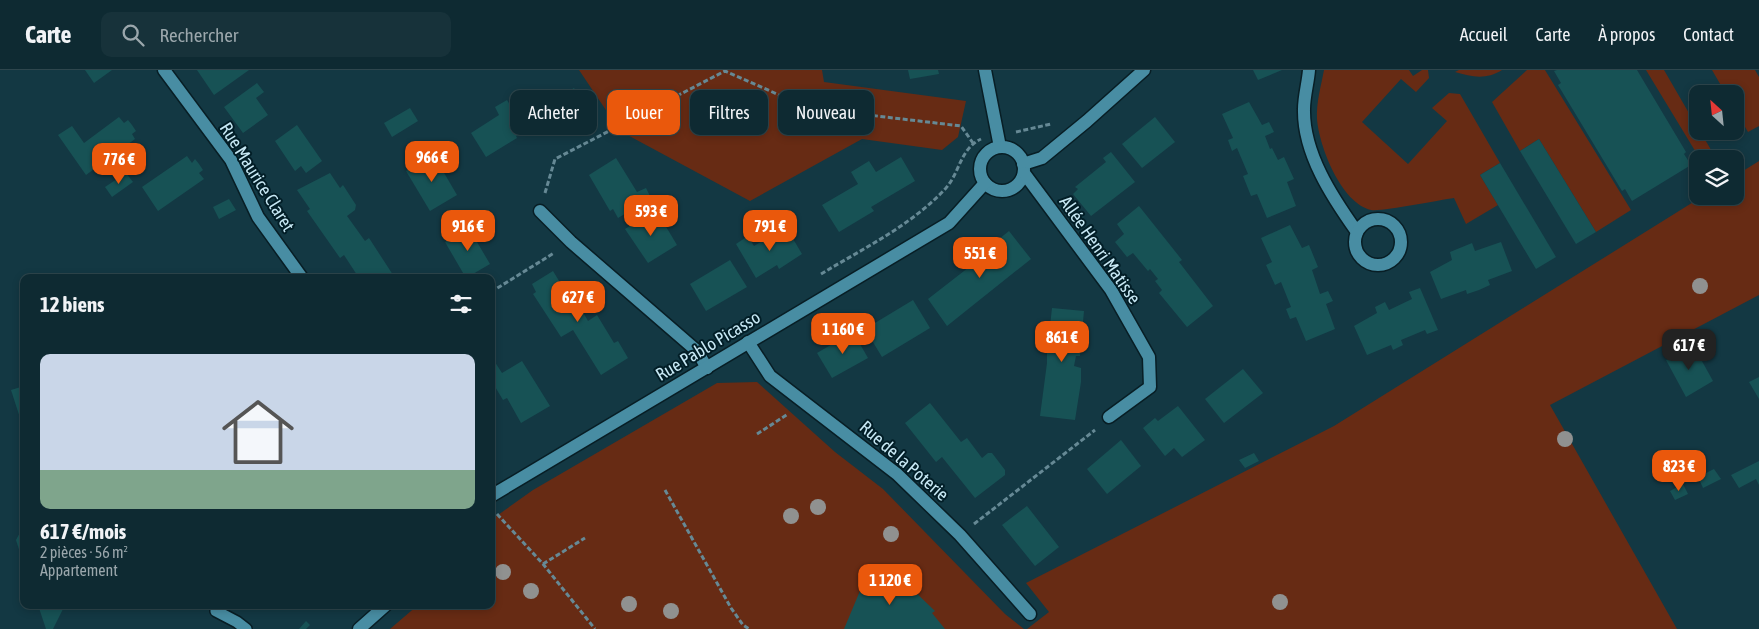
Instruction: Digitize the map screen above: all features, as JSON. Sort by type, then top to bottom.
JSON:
[{"type":"street","name":"Rue Maurice Claret","points":[[164,70],[231,160],[258,217],[299,274]]},
{"type":"street","points":[[985,70],[999,141],[1014,151],[1023,168],[1020,181],[1013,188],[1005,191],[995,190],[985,183],[980,174],[980,166],[984,156],[999,141]]},
{"type":"street","points":[[1023,168],[1042,158],[1087,122],[1144,70]]},
{"type":"street","points":[[1309,70],[1304,109],[1307,136],[1332,197],[1357,232]]},
{"type":"street","name":"Allée Henri Matisse","points":[[1023,168],[1111,290],[1149,357],[1150,387],[1109,417]]},
{"type":"street","name":"Rue Pablo Picasso","points":[[495,494],[949,223],[985,183]]},
{"type":"street","points":[[540,211],[570,242],[697,351],[707,368]]},
{"type":"street","name":"Rue de la Poterie","points":[[748,342],[770,376],[897,474],[960,535],[1030,614]]},
{"type":"street","points":[[359,629],[382,609]]},
{"type":"lane","points":[[216,611],[246,629]]},
{"type":"path","points":[[540,211],[555,159],[726,71],[794,102],[860,114],[962,126],[973,143]]},
{"type":"path","points":[[816,278],[918,215],[948,186],[966,150],[973,143],[999,141],[1053,123]]},
{"type":"path","points":[[495,289],[570,242]]},
{"type":"path","points":[[757,434],[806,402]]},
{"type":"path","points":[[960,535],[1083,441],[1109,417]]},
{"type":"path","points":[[664,490],[731,608],[743,625],[749,629]]},
{"type":"path","points":[[495,510],[500,518],[543,564],[595,629]]},
{"type":"path","points":[[543,564],[585,538]]},
{"type":"shaded area","points":[[579,70],[822,70],[824,82],[966,101],[958,137],[942,150],[862,139],[750,201],[627,135],[680,135],[680,90],[607,90],[607,112],[597,97],[597,90],[592,90]]},
{"type":"shaded area","points":[[1324,70],[1409,70],[1413,76],[1422,70],[1428,70],[1429,78],[1416,92],[1401,79],[1362,122],[1408,164],[1447,121],[1432,108],[1449,93],[1460,94],[1500,163],[1480,175],[1498,205],[1466,224],[1454,198],[1377,210],[1371,210],[1360,205],[1350,197],[1341,185],[1322,144],[1317,113]]},
{"type":"shaded area","points":[[1459,70],[1502,70],[1479,77],[1455,72]]},
{"type":"shaded area","points":[[1527,70],[1545,70],[1631,210],[1596,232],[1539,139],[1520,151],[1492,102]]},
{"type":"shaded area","points":[[1646,70],[1664,70],[1689,113],[1689,140],[1705,140],[1711,150],[1695,150]]},
{"type":"shaded area","points":[[1712,70],[1755,70],[1759,77],[1759,126],[1748,132],[1744,125],[1744,85],[1721,85]]},
{"type":"shaded area","points":[[1759,161],[1759,295],[1550,405],[1677,629],[1027,629],[1049,612],[1026,583],[1334,426],[1689,205],[1744,205],[1744,170]]},
{"type":"shaded area","points":[[757,382],[835,452],[883,489],[1005,614],[1024,629],[390,629],[413,609],[495,609],[495,517],[533,490],[717,383]]},
{"type":"building","points":[[85,70],[112,70],[94,83]]},
{"type":"building","points":[[197,70],[249,70],[214,95]]},
{"type":"building","points":[[908,70],[938,70],[939,74],[910,79]]},
{"type":"building","points":[[1253,70],[1282,70],[1258,80]]},
{"type":"building","points":[[1637,70],[1686,152],[1684,154],[1689,162],[1689,166],[1632,201],[1625,189],[1622,191],[1558,85],[1561,83],[1554,71]]},
{"type":"building","points":[[257,83],[264,92],[256,98],[268,115],[243,133],[224,107]]},
{"type":"building","points":[[507,100],[510,105],[510,135],[518,135],[517,138],[486,157],[471,133],[499,115],[495,107]]},
{"type":"building","points":[[1249,102],[1262,125],[1269,122],[1274,132],[1265,136],[1270,149],[1272,148],[1278,160],[1284,157],[1294,179],[1287,182],[1296,206],[1267,218],[1257,194],[1251,196],[1243,176],[1248,174],[1237,148],[1232,151],[1228,140],[1233,138],[1222,114]]},
{"type":"building","points":[[410,108],[418,121],[392,137],[384,123]]},
{"type":"building","points":[[119,117],[124,123],[128,120],[132,125],[136,131],[132,134],[135,139],[86,175],[58,135],[72,126],[84,143]]},
{"type":"building","points":[[1155,117],[1175,142],[1142,168],[1122,144]]},
{"type":"building","points":[[297,125],[322,161],[306,173],[301,166],[295,171],[275,141]]},
{"type":"building","points":[[1539,139],[1596,232],[1576,244],[1520,151]]},
{"type":"building","points":[[1111,152],[1135,182],[1091,216],[1073,194],[1078,189],[1075,187],[1106,162],[1103,158]]},
{"type":"building","points":[[433,154],[457,195],[430,211],[406,171]]},
{"type":"building","points":[[187,156],[192,163],[195,159],[199,164],[203,170],[199,173],[204,179],[158,211],[142,187]]},
{"type":"building","points":[[901,157],[915,181],[871,207],[874,211],[839,232],[822,205],[858,184],[851,172],[869,161],[876,172]]},
{"type":"building","points":[[616,158],[637,192],[646,188],[651,198],[618,218],[613,209],[610,211],[589,175]]},
{"type":"building","points":[[1500,163],[1556,257],[1536,269],[1480,175]]},
{"type":"building","points":[[126,173],[133,182],[112,197],[105,187]]},
{"type":"building","points":[[330,173],[340,188],[343,185],[356,205],[355,210],[347,216],[365,241],[369,238],[392,274],[356,274],[344,255],[340,258],[307,211],[310,209],[297,190]]},
{"type":"building","points":[[229,199],[236,210],[219,219],[213,207]]},
{"type":"building","points":[[1139,206],[1182,260],[1179,262],[1213,306],[1187,327],[1159,293],[1162,290],[1155,281],[1158,279],[1150,269],[1148,271],[1133,253],[1127,257],[1115,242],[1124,234],[1117,224]]},
{"type":"building","points":[[656,210],[677,245],[648,263],[625,229]]},
{"type":"building","points":[[1290,225],[1302,248],[1309,245],[1318,267],[1312,270],[1320,294],[1328,291],[1333,301],[1326,304],[1335,329],[1306,341],[1296,317],[1290,319],[1286,309],[1291,307],[1281,282],[1275,285],[1266,265],[1272,262],[1261,238]]},
{"type":"building","points":[[472,226],[481,240],[477,242],[490,264],[473,274],[464,274],[445,242]]},
{"type":"building","points":[[786,227],[802,254],[779,269],[777,265],[756,278],[736,244],[748,236],[754,246]]},
{"type":"building","points":[[1009,231],[1031,259],[947,326],[928,299],[991,250],[989,247]]},
{"type":"building","points":[[1501,242],[1512,271],[1488,280],[1490,285],[1479,290],[1467,294],[1466,290],[1441,299],[1430,272],[1452,260],[1450,252],[1472,243],[1475,251]]},
{"type":"building","points":[[730,260],[747,287],[706,311],[690,284]]},
{"type":"building","points":[[553,271],[564,289],[568,286],[588,321],[597,315],[614,343],[618,341],[628,358],[601,375],[573,330],[561,337],[533,294],[536,292],[532,284]]},
{"type":"building","points":[[1420,288],[1438,330],[1427,334],[1425,330],[1401,340],[1403,345],[1393,350],[1391,345],[1367,355],[1354,326],[1377,313],[1375,307],[1385,302],[1389,310],[1412,299],[1409,292]]},
{"type":"building","points":[[913,300],[930,328],[882,357],[865,329]]},
{"type":"building","points":[[1052,308],[1084,311],[1080,356],[1076,356],[1074,366],[1081,368],[1081,382],[1075,420],[1040,416],[1047,352],[1038,351],[1041,325],[1050,326]]},
{"type":"building","points":[[853,332],[868,358],[832,378],[817,353]]},
{"type":"building","points":[[1693,345],[1713,381],[1686,397],[1666,360]]},
{"type":"building","points":[[522,361],[550,406],[521,423],[507,398],[503,400],[495,387],[495,362],[502,373]]},
{"type":"building","points":[[1243,369],[1263,393],[1224,423],[1205,399]]},
{"type":"building","points":[[1759,377],[1759,399],[1749,382]]},
{"type":"building","points":[[20,387],[20,418],[11,390]]},
{"type":"building","points":[[930,403],[961,442],[967,438],[982,458],[988,453],[992,453],[1005,470],[1005,475],[975,498],[942,457],[936,462],[905,423]]},
{"type":"building","points":[[1178,406],[1205,440],[1182,457],[1174,448],[1165,456],[1143,428],[1155,418],[1158,421]]},
{"type":"building","points":[[1121,440],[1141,466],[1107,494],[1087,469]]},
{"type":"building","points":[[1254,453],[1259,461],[1245,468],[1239,460]]},
{"type":"building","points":[[1759,461],[1759,485],[1756,479],[1739,488],[1731,475]]},
{"type":"building","points":[[1714,469],[1721,479],[1703,488],[1698,477]]},
{"type":"building","points":[[1683,484],[1688,494],[1675,500],[1670,491]]},
{"type":"building","points":[[1027,506],[1059,547],[1035,566],[1002,525]]},
{"type":"building","points":[[20,532],[20,553],[16,540]]},
{"type":"building","points":[[870,567],[911,588],[935,611],[932,613],[945,629],[844,629]]},
{"type":"building","points":[[39,609],[63,609],[53,629],[46,629]]},
{"type":"building","points":[[306,621],[310,625],[306,629],[299,629]]}]
